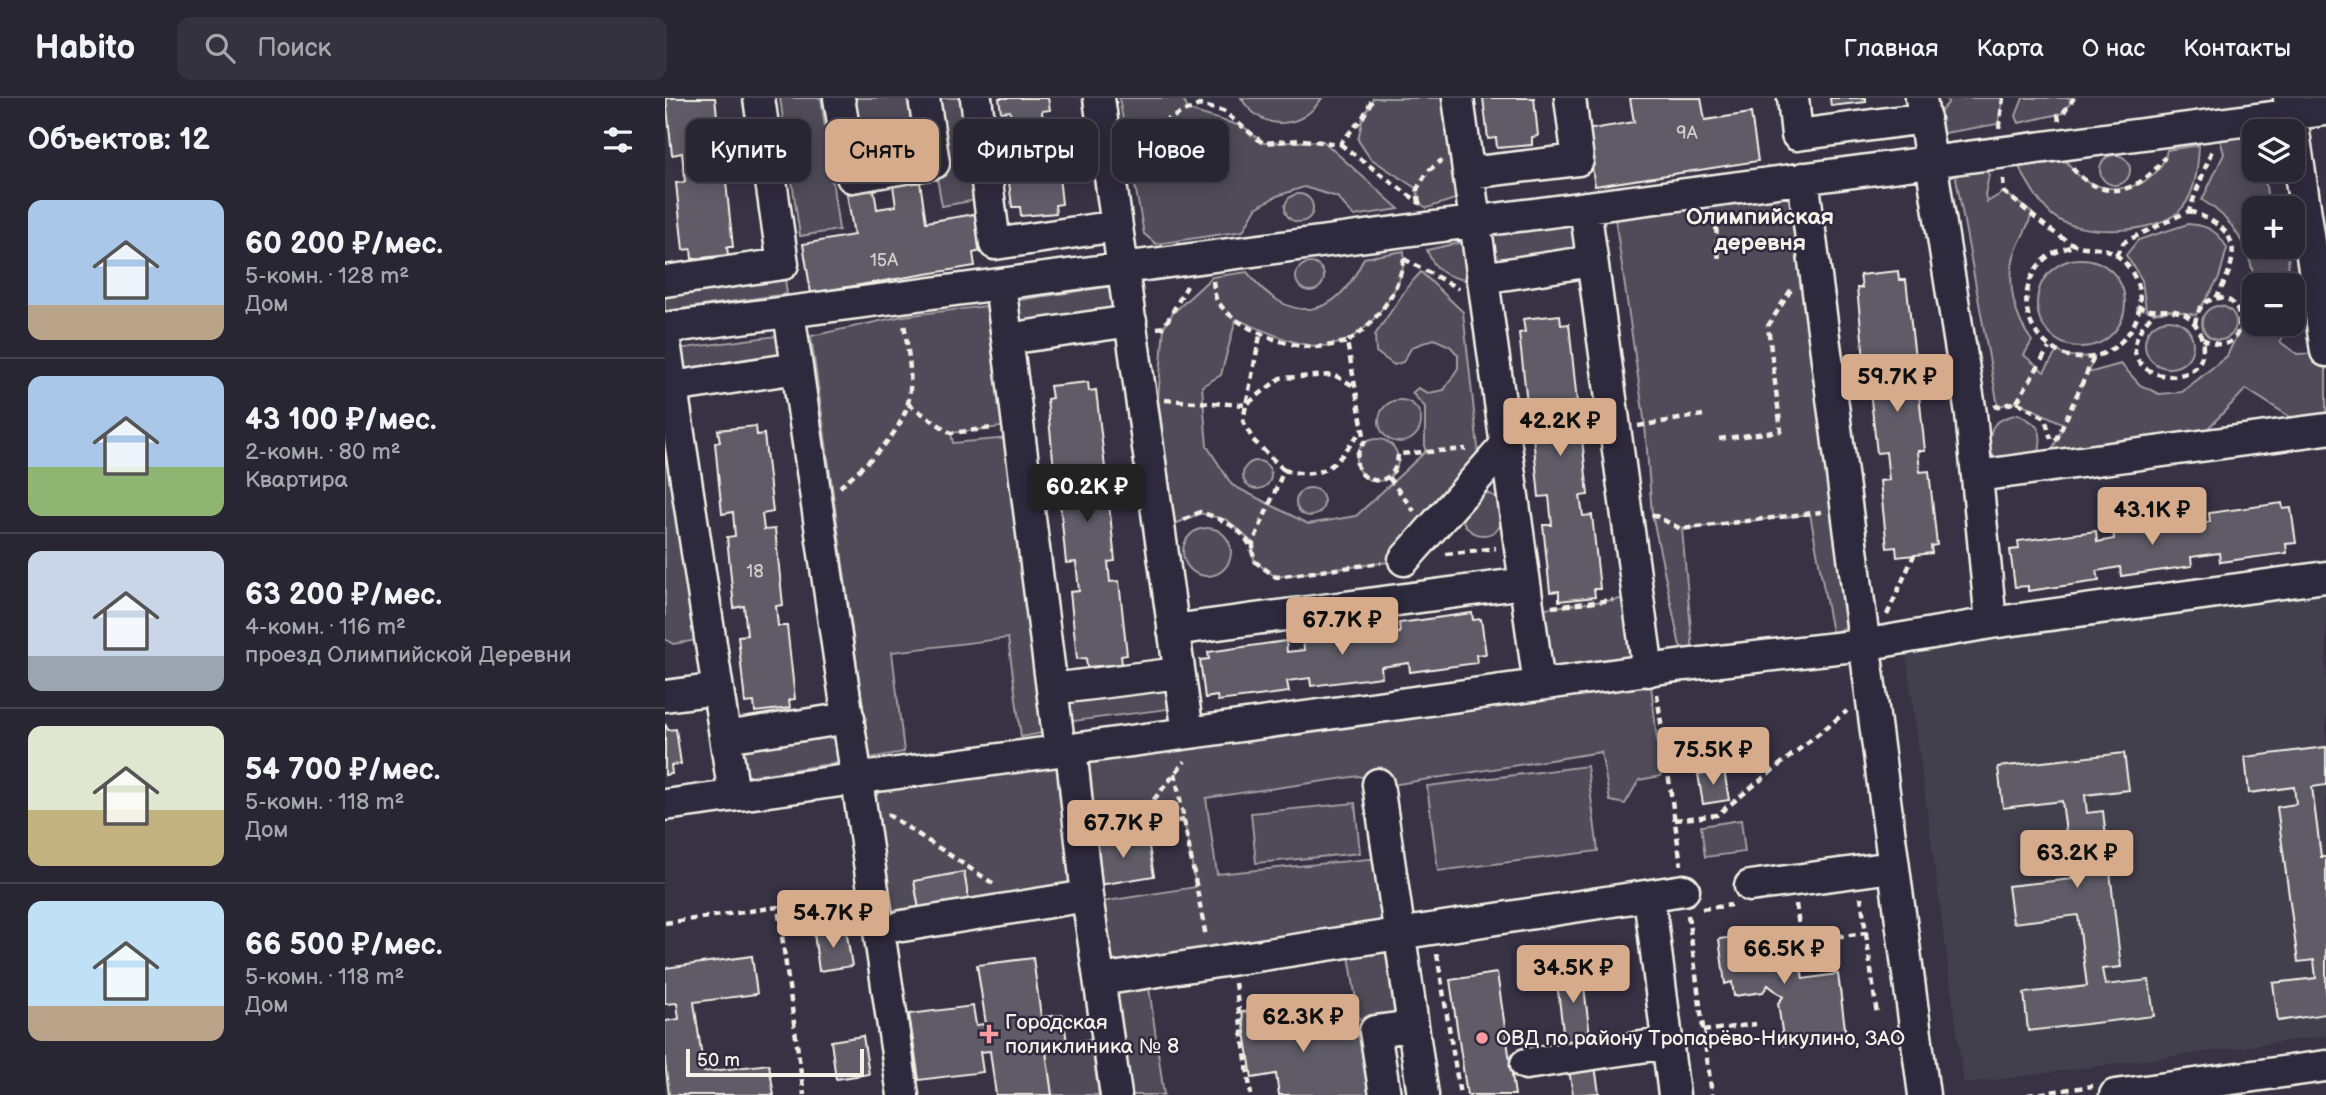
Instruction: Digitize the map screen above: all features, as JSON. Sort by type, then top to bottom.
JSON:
[{"type":"street","points":[[665,281],[783,264],[759,98]]},
{"type":"street","points":[[839,98],[852,177],[935,163],[924,98]]},
{"type":"street","points":[[976,98],[995,244],[1117,226]]},
{"type":"street","points":[[1099,98],[1179,673],[1198,732]]},
{"type":"street","points":[[1458,98],[1467,163],[1462,223],[1484,291],[1539,685]]},
{"type":"street","points":[[1467,163],[1579,160],[1570,98]]},
{"type":"street","points":[[1793,98],[1797,135],[1923,108],[1971,414],[1991,623]]},
{"type":"street","points":[[2290,106],[2326,351]]},
{"type":"street","points":[[665,328],[1123,268],[1403,245],[1462,223],[2210,126],[2290,106],[2326,110]]},
{"type":"street","points":[[1803,178],[1873,634],[1869,692],[1924,1095]]},
{"type":"street","points":[[1585,207],[1638,597],[1651,671]]},
{"type":"street","points":[[1484,291],[1592,261]]},
{"type":"street","points":[[1000,284],[1052,689],[1081,835],[1087,896],[1117,1095]]},
{"type":"street","points":[[789,312],[859,787],[880,957],[903,1095]]},
{"type":"street","points":[[1007,339],[1131,326]]},
{"type":"street","points":[[665,342],[734,795]]},
{"type":"street","points":[[672,387],[797,368]]},
{"type":"street","points":[[1977,476],[2326,429]]},
{"type":"street","points":[[1404,560],[1505,446]]},
{"type":"street","points":[[665,805],[734,795],[859,787],[1066,750],[1651,671],[1873,634],[1991,623],[2326,577]]},
{"type":"street","points":[[1173,630],[1527,597]]},
{"type":"street","points":[[1052,689],[1179,673]]},
{"type":"street","points":[[665,696],[718,689]]},
{"type":"street","points":[[725,737],[849,718]]},
{"type":"street","points":[[1378,784],[1423,1095]]},
{"type":"street","points":[[1750,886],[1893,867]]},
{"type":"street","points":[[1100,980],[1221,959],[1684,890]]},
{"type":"street","points":[[902,926],[1087,896]]},
{"type":"street","points":[[1649,896],[1674,1095]]},
{"type":"street","points":[[1385,1095],[1375,1031],[1413,1026]]},
{"type":"street","points":[[1526,1064],[1668,1043]]},
{"type":"street","points":[[2115,1095],[2326,1066]]},
{"type":"path","points":[[1195,98],[1199,105]]},
{"type":"path","points":[[1340,144],[1363,117],[1373,98]]},
{"type":"path","points":[[2003,98],[1998,124],[2004,192],[2075,245]]},
{"type":"path","points":[[1105,136],[1158,124],[1199,105],[1223,111],[1263,143],[1303,140],[1340,144],[1419,203],[1462,223]]},
{"type":"path","points":[[2116,256],[2123,242],[2189,211],[2212,150],[2210,126]]},
{"type":"path","points":[[1419,203],[1417,189],[1428,171],[1446,157],[1467,163]]},
{"type":"path","points":[[1713,190],[1719,262]]},
{"type":"path","points":[[2189,211],[2212,219],[2230,235],[2234,253],[2232,272],[2216,298]]},
{"type":"path","points":[[1201,278],[1212,278],[1216,301],[1236,319],[1293,344],[1314,347],[1347,342],[1365,329],[1391,297],[1403,245],[1484,291]]},
{"type":"path","points":[[2075,245],[2094,245],[2116,256],[2129,268],[2138,287],[2137,320],[2124,341],[2104,355],[2094,357],[2067,356],[2049,348],[2031,326],[2026,306],[2027,288],[2036,269],[2047,257],[2075,245]]},
{"type":"path","points":[[1719,439],[1781,431],[1767,326],[1813,254]]},
{"type":"path","points":[[1131,326],[1164,327],[1191,279]]},
{"type":"path","points":[[818,507],[877,452],[893,432],[908,404],[910,373],[901,297]]},
{"type":"path","points":[[2137,306],[2154,313],[2169,310],[2186,315],[2195,324],[2202,338],[2212,344],[2225,344],[2235,337],[2242,324],[2237,308],[2227,300],[2216,298],[2205,302],[2196,315],[2195,324]]},
{"type":"path","points":[[2154,313],[2139,328],[2135,345],[2139,360],[2151,373],[2168,378],[2183,375],[2199,362],[2202,338]]},
{"type":"path","points":[[1261,331],[1243,421],[1253,440],[1283,470],[1301,474],[1324,471],[1342,457],[1363,430]]},
{"type":"path","points":[[2124,341],[2135,345]]},
{"type":"path","points":[[1347,342],[1365,441],[1357,452],[1356,465],[1363,477],[1376,481],[1389,478],[1397,467],[1398,454],[1505,446]]},
{"type":"path","points":[[2017,402],[2049,348]]},
{"type":"path","points":[[1988,408],[2017,402],[2045,418],[2053,448],[2094,357]]},
{"type":"path","points":[[1141,398],[1246,405],[1280,378],[1334,375],[1355,386]]},
{"type":"path","points":[[908,404],[951,433],[1018,425]]},
{"type":"path","points":[[1283,470],[1253,543],[1254,561],[1276,577],[1519,545]]},
{"type":"path","points":[[1162,546],[1175,524],[1200,512],[1227,520],[1254,553]]},
{"type":"path","points":[[1627,517],[1652,514],[1681,529],[1810,514]]},
{"type":"path","points":[[1873,634],[1914,555]]},
{"type":"path","points":[[1527,597],[1638,597]]},
{"type":"path","points":[[1651,671],[1675,820],[1712,1095]]},
{"type":"path","points":[[1675,820],[1717,815],[1869,692]]},
{"type":"path","points":[[1131,828],[1175,773],[1198,732]]},
{"type":"path","points":[[1175,773],[1251,1095]]},
{"type":"path","points":[[859,787],[1029,906]]},
{"type":"path","points":[[1081,835],[1184,820]]},
{"type":"path","points":[[1857,872],[1877,1015]]},
{"type":"path","points":[[665,923],[778,907],[804,1095]]},
{"type":"path","points":[[1433,929],[1459,1095]]},
{"type":"path","points":[[1801,941],[1866,933]]},
{"type":"path","points":[[1832,937],[1836,968]]},
{"type":"path","points":[[1703,1031],[1756,1024]]},
{"type":"shaded area","points":[[780,98],[821,98],[825,127],[825,182],[832,182],[839,230],[800,236],[792,182],[811,182],[811,119],[783,119]]},
{"type":"shaded area","points":[[839,98],[961,98],[964,119],[953,119],[953,182],[974,182],[977,200],[942,206],[938,182],[939,119],[842,119]]},
{"type":"shaded area","points":[[1119,98],[1183,98],[1188,110],[1218,119],[1123,119]]},
{"type":"shaded area","points":[[1241,98],[1322,98],[1303,117],[1282,123],[1270,122],[1260,117]]},
{"type":"shaded area","points":[[1373,98],[1447,98],[1458,198],[1427,208],[1419,203],[1417,189],[1370,158],[1358,140],[1363,117]]},
{"type":"shaded area","points":[[1947,98],[2003,98],[1998,124],[1938,134],[1934,119],[1948,103]]},
{"type":"shaded area","points":[[2023,98],[2074,98],[2063,113],[2019,123],[2016,116]]},
{"type":"shaded area","points":[[1229,122],[1244,127],[1263,143],[1323,141],[1399,209],[1354,216],[1337,197],[1304,187],[1277,196],[1256,208],[1243,231],[1156,244],[1144,234],[1134,182],[1229,182]]},
{"type":"shaded area","points":[[2242,136],[2242,182],[2266,182],[2267,196],[2242,196],[2242,242],[2223,216],[2202,200],[2224,154],[2220,139]]},
{"type":"shaded area","points":[[2199,145],[2194,186],[2183,207],[2172,216],[2139,228],[2099,230],[2064,222],[2052,215],[2042,204],[2019,167],[2066,161],[2086,181],[2098,186],[2123,188],[2146,180],[2155,173],[2163,163],[2167,150]]},
{"type":"shaded area","points":[[2115,155],[2126,159],[2130,170],[2126,181],[2115,185],[2104,181],[2100,170],[2104,159]]},
{"type":"shaded area","points":[[1979,162],[1989,175],[1985,195],[1987,202],[2004,192],[2032,213],[2015,253],[2011,276],[2016,311],[2032,341],[2024,355],[2044,372],[2057,351],[2068,356],[2094,357],[2088,373],[2121,364],[2140,385],[2159,394],[2182,392],[2227,356],[2242,324],[2242,336],[2283,336],[2280,342],[2297,354],[2326,353],[2326,429],[2295,420],[2246,389],[2190,447],[2069,463],[2053,448],[2064,424],[2018,402],[1998,406],[1956,178],[1961,165]]},
{"type":"shaded area","points":[[1805,193],[1860,622],[1832,633],[1810,514],[1682,529],[1693,652],[1680,646],[1652,514],[1645,425],[1615,218]]},
{"type":"shaded area","points":[[1299,194],[1309,198],[1313,208],[1309,218],[1299,222],[1289,218],[1285,208],[1289,198]]},
{"type":"shaded area","points":[[1587,224],[1592,261],[1490,276],[1486,235]]},
{"type":"shaded area","points":[[2188,224],[2211,230],[2227,248],[2219,278],[2196,315],[2169,310],[2154,313],[2146,310],[2142,280],[2126,255],[2138,240]]},
{"type":"shaded area","points":[[1463,242],[1470,281],[1443,272],[1434,264],[1427,250]]},
{"type":"shaded area","points":[[1404,251],[1401,273],[1392,294],[1367,326],[1350,339],[1333,345],[1297,343],[1236,319],[1221,375],[1202,386],[1207,446],[1232,485],[1308,524],[1356,516],[1425,452],[1425,407],[1412,393],[1418,388],[1428,393],[1444,390],[1458,368],[1458,355],[1450,346],[1434,339],[1412,347],[1403,362],[1394,365],[1376,352],[1375,335],[1408,286],[1421,272],[1463,312],[1478,448],[1472,474],[1404,560],[1276,577],[1254,561],[1253,543],[1227,520],[1200,513],[1175,524],[1158,399],[1164,327],[1172,314],[1212,277],[1247,272],[1279,301],[1295,308],[1311,309],[1326,305],[1340,295],[1364,258]]},
{"type":"shaded area","points":[[2081,259],[2098,262],[2112,272],[2122,286],[2125,303],[2122,320],[2112,334],[2098,344],[2081,347],[2064,344],[2050,334],[2040,320],[2037,303],[2040,286],[2050,272],[2064,262]]},
{"type":"shaded area","points":[[2249,259],[2288,259],[2289,273],[2253,272]]},
{"type":"shaded area","points":[[1310,263],[1320,267],[1324,277],[1320,287],[1310,291],[1300,287],[1296,277],[1300,267]]},
{"type":"shaded area","points":[[783,264],[787,294],[665,311],[665,281]]},
{"type":"shaded area","points":[[1125,284],[1131,321],[1019,338],[1013,301]]},
{"type":"shaded area","points":[[1003,304],[1018,425],[951,433],[953,443],[1020,437],[1052,689],[1179,673],[1184,707],[1057,723],[1058,730],[1021,737],[1008,638],[892,652],[904,752],[870,758],[811,336],[903,316]]},
{"type":"shaded area","points":[[2219,306],[2231,311],[2236,323],[2231,335],[2219,340],[2207,335],[2202,323],[2207,311]]},
{"type":"shaded area","points":[[2169,320],[2186,327],[2193,344],[2186,361],[2169,368],[2152,361],[2145,344],[2152,327]]},
{"type":"shaded area","points":[[792,334],[797,368],[684,385],[677,349]]},
{"type":"shaded area","points":[[665,354],[710,638],[673,644],[665,639]]},
{"type":"shaded area","points":[[1400,400],[1415,406],[1421,421],[1415,436],[1400,442],[1385,436],[1379,421],[1385,406]]},
{"type":"shaded area","points":[[2018,414],[2032,422],[2039,430],[2041,441],[2038,457],[2003,466],[1990,452],[1991,430],[2003,419]]},
{"type":"shaded area","points":[[1377,439],[1392,445],[1398,460],[1392,475],[1377,481],[1362,475],[1356,460],[1362,445]]},
{"type":"shaded area","points":[[1257,461],[1267,465],[1271,475],[1267,485],[1257,489],[1247,485],[1243,475],[1247,465]]},
{"type":"shaded area","points":[[1310,488],[1320,492],[1324,502],[1320,512],[1310,516],[1300,512],[1296,502],[1300,492]]},
{"type":"shaded area","points":[[1483,493],[1498,499],[1504,514],[1498,529],[1483,535],[1468,529],[1462,514],[1468,499]]},
{"type":"shaded area","points":[[1207,528],[1224,535],[1231,552],[1224,569],[1207,576],[1190,569],[1183,552],[1190,535]]},
{"type":"shaded area","points":[[2326,592],[2326,1036],[1964,1084],[1905,648]]},
{"type":"shaded area","points":[[1638,597],[1646,657],[1536,671],[1529,610]]},
{"type":"shaded area","points":[[1651,685],[1661,776],[1639,780],[1625,804],[1610,801],[1601,752],[1385,786],[1359,776],[1206,798],[1217,874],[1389,857],[1400,934],[1147,973],[1164,1095],[1116,1095],[1088,904],[1196,887],[1184,820],[1082,835],[1086,887],[969,901],[964,872],[914,881],[919,909],[890,911],[871,803],[884,786],[1073,764]]},
{"type":"shaded area","points":[[849,718],[856,760],[732,779],[725,737]]},
{"type":"shaded area","points":[[1587,766],[1598,851],[1438,871],[1427,786]]},
{"type":"shaded area","points":[[1355,803],[1360,853],[1256,863],[1251,813]]},
{"type":"shaded area","points":[[1741,820],[1745,852],[1705,857],[1701,826]]},
{"type":"shaded area","points":[[1392,948],[1402,1013],[1359,1019],[1349,955]]},
{"type":"shaded area","points":[[1091,1039],[1099,1095],[1052,1095],[1045,1045]]},
{"type":"building","points":[[666,98],[715,98],[717,119],[686,119],[686,182],[726,182],[733,247],[727,247],[728,255],[692,259],[691,249],[683,250],[676,183],[685,182],[682,153],[672,155]]},
{"type":"building","points":[[999,98],[1048,98],[1050,110],[1042,111],[1043,119],[1011,119],[1010,111],[1001,112]]},
{"type":"building","points":[[1483,98],[1534,98],[1538,136],[1532,137],[1532,145],[1497,148],[1496,138],[1488,139]]},
{"type":"building","points":[[1630,98],[1701,98],[1705,120],[1751,113],[1758,161],[1595,186],[1586,130],[1634,122]]},
{"type":"building","points":[[1830,98],[1866,98],[1866,102],[1831,106]]},
{"type":"building","points":[[920,182],[926,222],[975,214],[981,251],[973,253],[975,266],[811,293],[803,244],[854,235],[847,194],[874,190],[877,209],[896,206],[893,186]]},
{"type":"building","points":[[1009,182],[1060,182],[1062,204],[1055,205],[1056,213],[1021,216],[1020,207],[1012,207]]},
{"type":"building","points":[[1898,271],[1899,280],[1906,280],[1915,358],[1904,359],[1906,376],[1917,375],[1925,451],[1918,451],[1920,472],[1929,471],[1937,545],[1931,546],[1932,553],[1897,557],[1896,547],[1887,548],[1880,481],[1889,480],[1886,452],[1877,453],[1869,382],[1878,381],[1875,358],[1864,359],[1857,288],[1862,288],[1860,275]]},
{"type":"building","points":[[1560,315],[1561,325],[1569,324],[1577,402],[1567,403],[1568,420],[1580,419],[1588,495],[1580,496],[1583,516],[1592,515],[1600,589],[1594,589],[1595,597],[1559,601],[1559,591],[1550,592],[1543,525],[1552,525],[1549,496],[1539,497],[1532,426],[1540,425],[1538,402],[1527,403],[1519,333],[1525,332],[1523,319]]},
{"type":"building","points":[[1088,382],[1089,391],[1096,390],[1105,468],[1094,469],[1096,486],[1107,485],[1115,561],[1108,562],[1110,582],[1119,581],[1127,655],[1121,656],[1122,664],[1087,667],[1086,658],[1077,659],[1070,592],[1079,591],[1076,562],[1066,563],[1059,492],[1067,491],[1065,468],[1054,469],[1047,399],[1052,398],[1050,386]]},
{"type":"building","points":[[756,426],[757,435],[764,434],[773,512],[762,514],[764,530],[775,529],[783,605],[776,606],[778,626],[787,626],[795,699],[789,700],[790,708],[755,712],[754,702],[745,703],[738,636],[747,635],[744,606],[734,608],[727,537],[735,536],[733,512],[722,514],[715,443],[720,442],[718,430]]},
{"type":"building","points":[[2282,503],[2283,509],[2291,508],[2296,543],[2286,544],[2287,553],[2220,562],[2219,553],[2191,557],[2192,566],[2121,576],[2120,567],[2097,571],[2099,581],[2028,591],[2028,586],[2015,587],[2010,550],[2019,549],[2018,541],[2096,531],[2097,542],[2114,539],[2113,528],[2188,518],[2189,525],[2210,522],[2209,513]]},
{"type":"building","points":[[1472,613],[1473,620],[1481,619],[1486,654],[1476,655],[1477,663],[1410,672],[1409,663],[1381,667],[1382,677],[1311,686],[1310,678],[1287,681],[1289,692],[1218,701],[1217,696],[1205,698],[1200,660],[1209,659],[1208,652],[1286,641],[1287,652],[1304,650],[1303,638],[1378,628],[1379,635],[1400,633],[1399,623]]},
{"type":"building","points":[[665,724],[668,730],[676,729],[681,764],[671,765],[672,774],[665,775]]},
{"type":"building","points":[[2326,747],[2326,785],[2312,787],[2321,857],[2326,857],[2326,1014],[2278,1021],[2273,983],[2316,978],[2314,960],[2298,962],[2277,807],[2296,804],[2294,787],[2249,793],[2245,757]]},
{"type":"building","points":[[2124,753],[2129,790],[2085,795],[2087,813],[2103,811],[2121,967],[2102,969],[2105,985],[2149,980],[2154,1016],[2028,1031],[2024,993],[2087,986],[2078,915],[2013,923],[2008,886],[2072,879],[2062,801],[2003,808],[1998,767]]},
{"type":"building","points":[[1724,770],[1729,800],[1703,804],[1698,774]]},
{"type":"building","points":[[1147,835],[1154,876],[1099,885],[1092,844]]},
{"type":"building","points":[[964,872],[969,901],[919,909],[914,881]]},
{"type":"building","points":[[846,929],[852,966],[819,971],[814,933]]},
{"type":"building","points":[[1784,930],[1788,964],[1801,969],[1803,979],[1838,974],[1846,1036],[1784,1045],[1778,1003],[1783,997],[1768,985],[1763,992],[1734,996],[1732,982],[1725,984],[1719,939]]},
{"type":"building","points":[[752,956],[757,994],[694,1002],[704,1072],[769,1064],[774,1095],[669,1095],[665,1062],[665,1021],[679,1019],[677,1003],[665,1004],[665,968]]},
{"type":"building","name":"Городская поликлиника № 8","points":[[1033,958],[1041,1017],[1063,1015],[1067,1042],[1045,1045],[1052,1095],[996,1095],[990,1051],[980,1052],[983,1072],[919,1080],[909,1014],[973,1006],[976,1025],[986,1024],[977,965]]},
{"type":"building","points":[[1581,962],[1591,1044],[1565,1048],[1555,966]]},
{"type":"building","name":"ОВД по району Тропарёво-Никулино, ЗАО","points":[[1497,973],[1515,1095],[1467,1095],[1450,980]]},
{"type":"building","points":[[1307,1002],[1313,1040],[1360,1033],[1369,1095],[1279,1095],[1276,1074],[1252,1078],[1242,1012]]},
{"type":"building","points":[[863,1036],[869,1074],[836,1079],[831,1041]]},
{"type":"building","points":[[1595,1066],[1599,1093],[1573,1095],[1569,1070]]},
{"type":"place","name":"Городская поликлиника № 8","points":[[989,1034]]},
{"type":"place","name":"ОВД по району Тропарёво-Никулино, ЗАО","points":[[1482,1038]]},
{"type":"district","name":"Олимпийская деревня","points":[[1760,230]]}]
